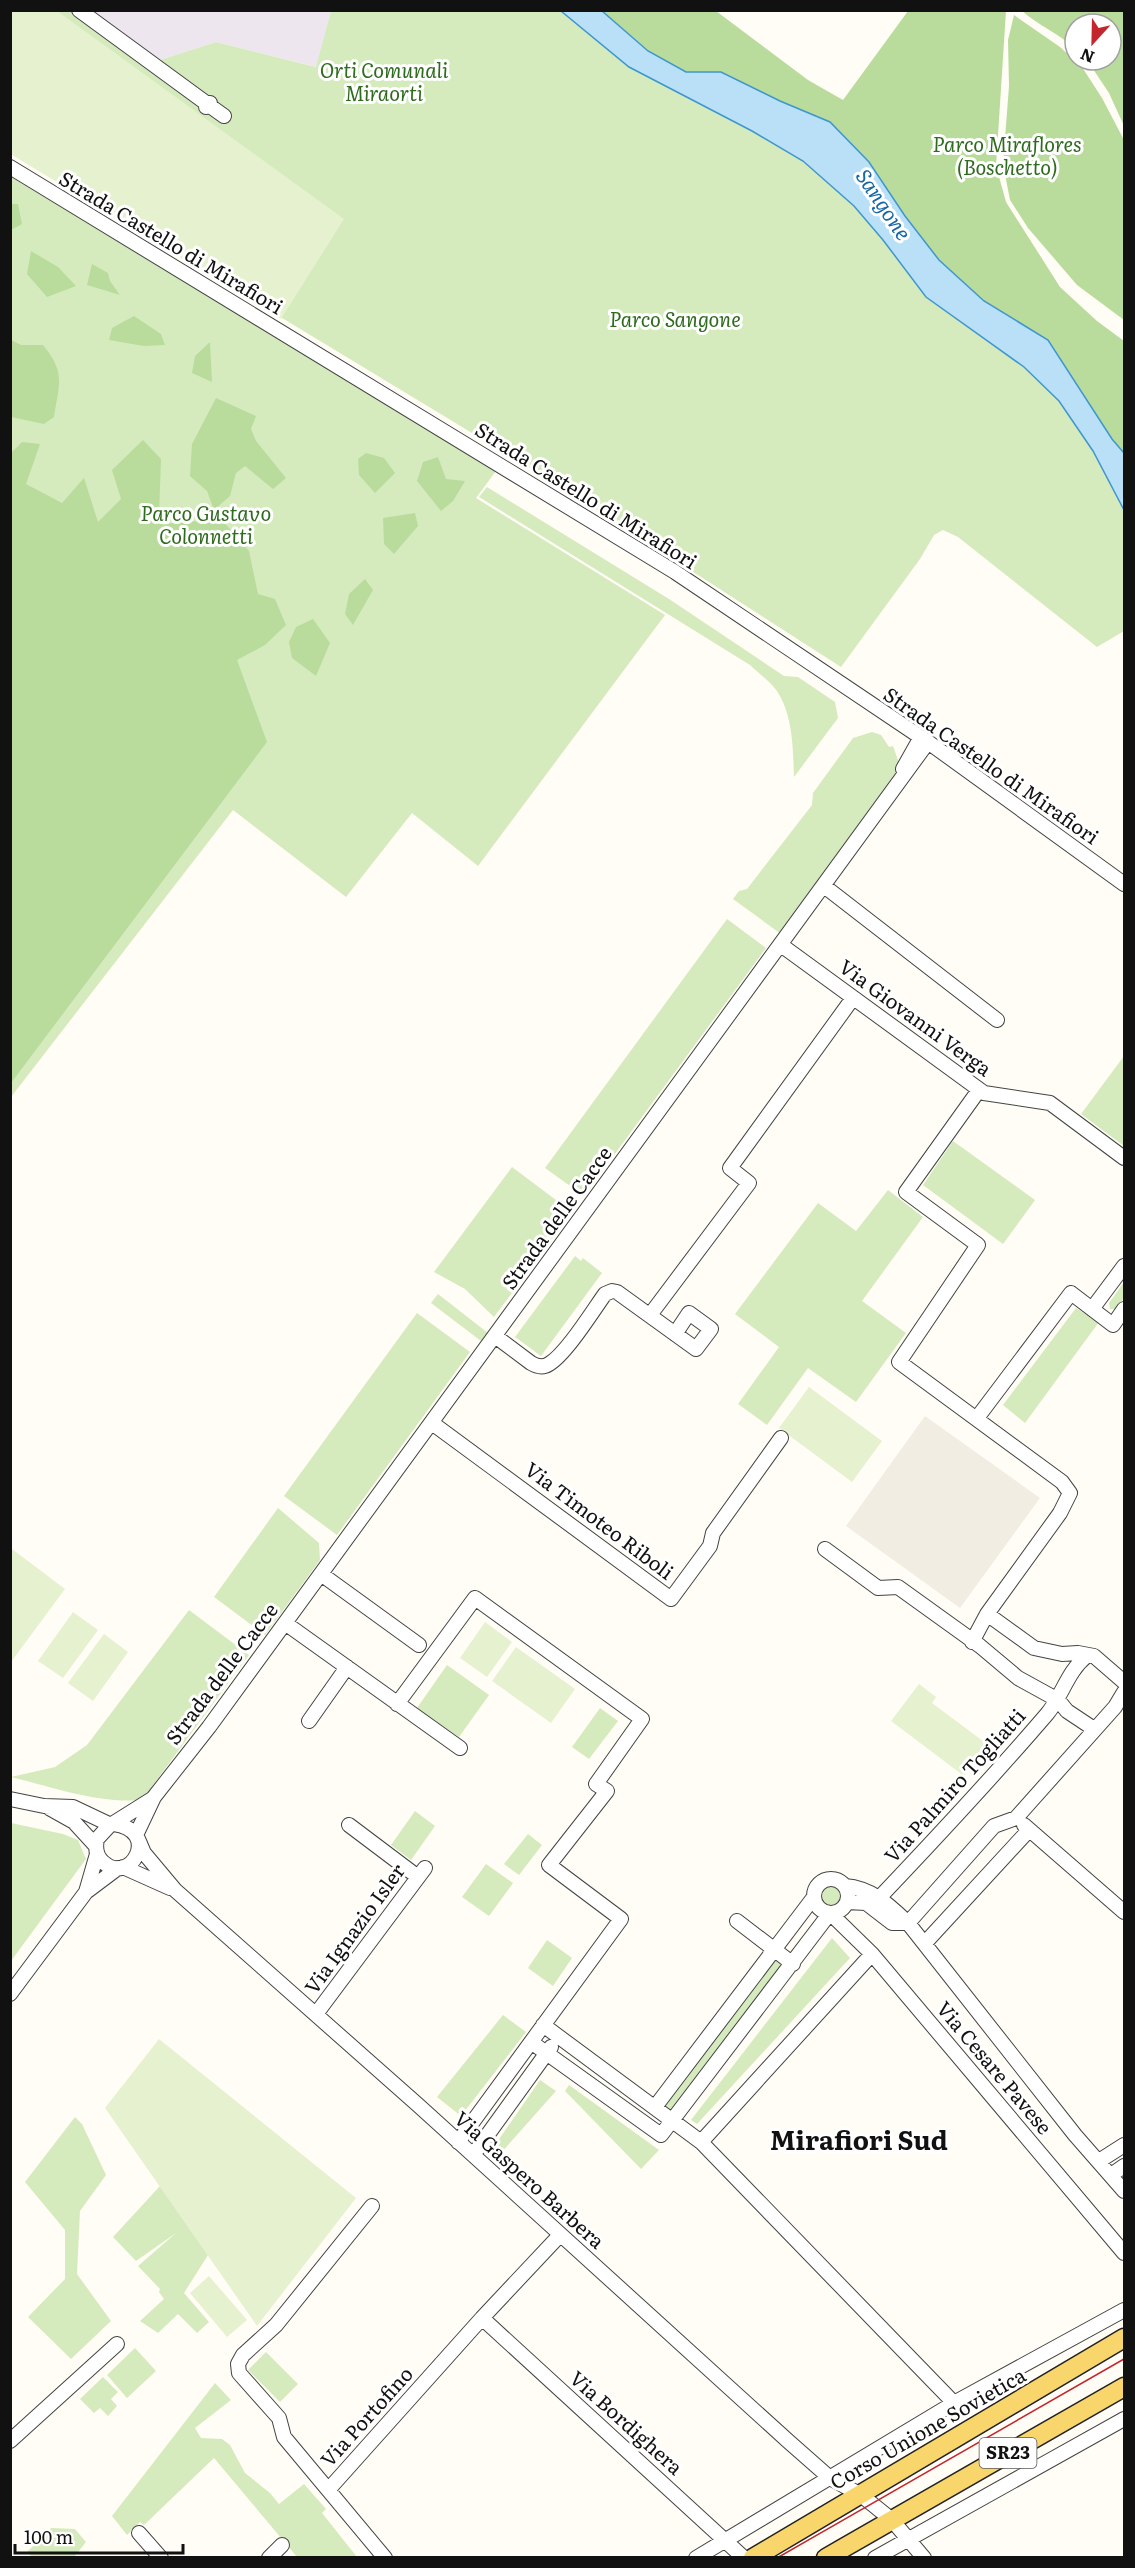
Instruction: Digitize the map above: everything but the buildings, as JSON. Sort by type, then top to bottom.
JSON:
[{"type":"main road","name":"Corso Unione Sovietica","points":[[753,2558],[1125,2338]]},
{"type":"main road","name":"SR23","points":[[826,2558],[1125,2387]]},
{"type":"street","points":[[78,10],[224,116]]},
{"type":"street","name":"Strada Castello di Mirafiori","points":[[10,167],[675,572],[924,740],[1125,884]]},
{"type":"street","name":"Strada delle Cacce","points":[[10,1994],[86,1892],[136,1858],[139,1846],[137,1837],[154,1797],[285,1623],[782,945],[924,740]]},
{"type":"street","points":[[824,886],[997,1020]]},
{"type":"street","name":"Via Giovanni Verga","points":[[782,945],[979,1090],[990,1095],[1050,1102],[1125,1158]]},
{"type":"street","points":[[650,1315],[749,1183],[729,1168],[853,998]]},
{"type":"street","points":[[972,1642],[987,1614],[1060,1513],[1070,1493],[1062,1482],[899,1362],[978,1245],[906,1191],[979,1090]]},
{"type":"street","points":[[1092,1309],[1125,1266]]},
{"type":"street","points":[[495,1336],[531,1363],[543,1366],[560,1355],[608,1292],[617,1292],[675,1334]]},
{"type":"street","points":[[976,1418],[1071,1293],[1113,1325],[1125,1309]]},
{"type":"street","name":"Via Timoteo Riboli","points":[[432,1423],[671,1599],[710,1546],[713,1533],[781,1438]]},
{"type":"street","points":[[825,1549],[878,1588],[898,1587],[1018,1678],[1058,1700],[1074,1716],[1094,1729]]},
{"type":"street","points":[[321,1574],[419,1645]]},
{"type":"street","points":[[397,1704],[475,1598],[642,1719],[596,1784],[607,1791],[549,1865],[621,1919],[458,2142]]},
{"type":"street","points":[[987,1614],[1035,1648],[1062,1654],[1088,1655],[1099,1659],[1125,1682]]},
{"type":"street","points":[[285,1623],[460,1748]]},
{"type":"street","name":"Via Palmiro Togliatti","points":[[880,1897],[982,1790],[1058,1700],[1076,1664],[1088,1655]]},
{"type":"street","points":[[309,1721],[347,1667]]},
{"type":"street","points":[[847,1902],[866,1903],[892,1923],[908,1923],[994,1826],[1016,1818],[1094,1729],[1120,1711],[1125,1692]]},
{"type":"street","name":"Strada delle Cacce","points":[[86,1892],[100,1833],[154,1797]]},
{"type":"street","points":[[10,1799],[44,1806],[74,1807],[112,1825],[126,1826],[137,1837]]},
{"type":"street","points":[[44,1806],[74,1822],[97,1850],[105,1864],[120,1868]]},
{"type":"street","points":[[1016,1818],[1125,1912]]},
{"type":"street","name":"Via Ignazio Isler","points":[[316,2014],[421,1872],[349,1825]]},
{"type":"street","points":[[925,1943],[1029,1830]]},
{"type":"street","name":"Via Gaspero Barbera","points":[[137,1837],[144,1853],[175,1890],[316,2014],[830,2478],[861,2495],[892,2520],[924,2558]]},
{"type":"street","name":"Via Gaspero Barbera","points":[[120,1868],[175,1890]]},
{"type":"street","points":[[531,2042],[661,2135],[830,1913],[843,1908],[847,1902],[848,1893],[845,1886],[835,1880],[826,1880],[818,1886],[814,1897],[775,1950],[655,2107]]},
{"type":"street","name":"Via Cesare Pavese","points":[[845,1886],[880,1897],[908,1923],[1075,2135],[1125,2191]]},
{"type":"street","points":[[814,1897],[821,1910],[830,1913]]},
{"type":"street","name":"Via Cesare Pavese","points":[[830,1913],[872,1954],[1125,2253]]},
{"type":"street","points":[[737,1921],[793,1964]]},
{"type":"street","points":[[701,2142],[872,1954]]},
{"type":"street","points":[[543,2025],[673,2121]]},
{"type":"street","points":[[473,2155],[558,2037]]},
{"type":"street","name":"Corso Unione Sovietica","points":[[673,2121],[701,2142],[954,2403]]},
{"type":"street","points":[[1099,2161],[1125,2145]]},
{"type":"street","points":[[1111,2175],[1125,2166]]},
{"type":"street","name":"Via Portofino","points":[[372,2206],[276,2325],[243,2355],[238,2364],[238,2373],[279,2418],[284,2437],[329,2489],[482,2318],[560,2235]]},
{"type":"street","name":"Corso Unione Sovietica","points":[[696,2558],[954,2403],[1125,2310]]},
{"type":"street","name":"Via Bordighera","points":[[482,2318],[744,2558]]},
{"type":"street","points":[[10,2441],[117,2344]]},
{"type":"street","points":[[875,2558],[1125,2419]]},
{"type":"street","points":[[329,2489],[385,2558]]},
{"type":"street","points":[[139,2533],[161,2558]]},
{"type":"street","points":[[269,2558],[282,2545]]},
{"type":"shaded area","points":[[92,11],[331,11],[317,67],[216,42],[160,60]]},
{"type":"shaded area","points":[[925,1416],[1040,1498],[960,1608],[846,1526]]},
{"type":"green space","name":"Parco Sangone","points":[[10,11],[92,11],[160,60],[216,42],[316,67],[331,11],[561,11],[629,67],[752,131],[803,161],[854,206],[926,297],[1024,367],[1059,401],[1093,451],[1124,510],[1124,631],[1097,647],[958,537],[943,530],[934,535],[920,559],[841,667],[566,490],[11,154]]},
{"type":"green space","points":[[10,11],[57,11],[344,219],[281,319],[11,154]]},
{"type":"green space","points":[[602,11],[716,11],[808,80],[843,100],[908,11],[1006,11],[996,166],[1006,202],[1060,287],[1097,321],[1124,341],[1124,453],[1112,439],[1048,340],[984,301],[939,260],[830,122],[721,72],[686,73],[648,51]]},
{"type":"green space","points":[[1022,11],[1124,11],[1124,126],[1109,93],[1095,72],[1123,72],[1123,12],[1063,12],[1063,39]]},
{"type":"green space","name":"Parco Miraflores (Boschetto)","points":[[1014,15],[1060,47],[1063,50],[1063,72],[1085,72],[1124,140],[1124,320],[1077,285],[1028,228],[1010,200],[1003,164],[1009,86],[1008,40]]},
{"type":"green space","name":"Parco Gustavo Colonnetti","points":[[10,176],[496,471],[476,498],[665,615],[478,866],[412,813],[346,897],[233,810],[11,1097]]},
{"type":"green space","points":[[11,204],[18,204],[22,224],[11,230]]},
{"type":"green space","points":[[31,251],[58,267],[76,286],[47,297],[27,274]]},
{"type":"green space","points":[[92,264],[108,273],[110,281],[120,295],[87,285]]},
{"type":"green space","points":[[134,316],[161,334],[165,345],[144,346],[109,340],[112,328]]},
{"type":"green space","points":[[11,340],[21,345],[43,345],[55,363],[59,387],[54,417],[44,424],[11,417]]},
{"type":"green space","points":[[210,342],[212,382],[192,373],[195,356]]},
{"type":"green space","points":[[216,398],[256,416],[251,429],[256,441],[286,478],[273,489],[245,466],[236,473],[230,496],[214,510],[207,491],[190,476],[192,444]]},
{"type":"green space","points":[[143,440],[161,459],[159,516],[163,525],[183,521],[224,522],[249,551],[258,594],[275,599],[286,625],[265,645],[237,660],[267,742],[11,1083],[11,453],[22,442],[40,444],[26,484],[62,503],[84,478],[98,522],[121,499],[112,470]]},
{"type":"green space","points":[[366,453],[384,458],[395,473],[375,493],[359,475],[358,459]]},
{"type":"green space","points":[[438,457],[446,479],[465,481],[453,501],[441,511],[417,481],[423,462]]},
{"type":"green space","points":[[487,487],[669,599],[784,676],[798,677],[835,702],[838,718],[794,777],[791,732],[786,711],[777,691],[767,680],[750,665],[479,497]]},
{"type":"green space","points":[[415,513],[418,526],[394,554],[384,544],[383,518]]},
{"type":"green space","points":[[365,579],[373,590],[353,625],[345,614],[349,594]]},
{"type":"green space","points":[[313,619],[330,643],[316,676],[292,658],[289,642],[296,627]]},
{"type":"green space","points":[[872,732],[881,735],[889,747],[893,746],[899,763],[894,780],[781,934],[733,899],[739,891],[747,889],[812,805],[813,793],[853,738]]},
{"type":"green space","points":[[727,919],[766,948],[584,1196],[545,1168]]},
{"type":"green space","points":[[1124,1056],[1124,1146],[1081,1114]]},
{"type":"green space","points":[[953,1141],[1035,1200],[1003,1244],[923,1185]]},
{"type":"green space","points":[[512,1167],[572,1212],[494,1317],[465,1289],[434,1272]]},
{"type":"green space","points":[[888,1190],[923,1217],[862,1301],[906,1333],[856,1402],[808,1368],[767,1425],[738,1404],[779,1347],[735,1314],[818,1203],[856,1231]]},
{"type":"green space","points":[[575,1256],[581,1261],[583,1258],[602,1273],[541,1356],[515,1337]]},
{"type":"green space","points":[[1124,1282],[1124,1298],[1116,1309],[1110,1309],[1109,1303]]},
{"type":"green space","points":[[438,1294],[488,1333],[481,1341],[431,1303]]},
{"type":"green space","points":[[1076,1308],[1099,1322],[1025,1423],[1003,1405]]},
{"type":"green space","points":[[417,1313],[470,1352],[337,1535],[284,1496]]},
{"type":"green space","points":[[809,1387],[882,1441],[852,1482],[779,1428]]},
{"type":"green space","points":[[278,1508],[319,1543],[320,1560],[265,1635],[214,1597]]},
{"type":"green space","points":[[12,1549],[65,1589],[11,1662],[10,1551]]},
{"type":"green space","points":[[189,1610],[249,1655],[142,1800],[109,1800],[11,1777],[55,1767],[87,1745]]},
{"type":"green space","points":[[73,1612],[98,1630],[63,1678],[38,1661]]},
{"type":"green space","points":[[485,1622],[512,1642],[487,1677],[460,1658]]},
{"type":"green space","points":[[104,1634],[128,1652],[93,1701],[68,1683]]},
{"type":"green space","points":[[516,1647],[575,1689],[551,1723],[492,1681]]},
{"type":"green space","points":[[447,1665],[489,1695],[459,1737],[417,1708]]},
{"type":"green space","points":[[919,1684],[936,1697],[932,1703],[987,1744],[964,1776],[891,1721]]},
{"type":"green space","points":[[600,1708],[618,1721],[589,1759],[572,1747]]},
{"type":"green space","points":[[415,1811],[435,1826],[411,1860],[391,1845]]},
{"type":"green space","points":[[11,1823],[63,1834],[78,1840],[86,1859],[11,1961]]},
{"type":"green space","points":[[528,1834],[542,1845],[519,1875],[504,1864]]},
{"type":"green space","points":[[486,1864],[513,1883],[489,1916],[462,1897]]},
{"type":"green space","points":[[831,1886],[838,1889],[841,1896],[838,1903],[831,1906],[824,1903],[821,1896],[824,1889]]},
{"type":"green space","points":[[832,1938],[850,1958],[697,2124],[691,2120]]},
{"type":"green space","points":[[547,1940],[572,1958],[553,1986],[528,1968]]},
{"type":"green space","points":[[775,1959],[782,1965],[670,2112],[662,2107]]},
{"type":"green space","points":[[503,2015],[526,2032],[461,2116],[437,2097]]},
{"type":"green space","points":[[159,2039],[356,2198],[257,2326],[105,2108]]},
{"type":"green space","points":[[540,2080],[556,2091],[501,2153],[495,2145]]},
{"type":"green space","points":[[569,2085],[659,2150],[641,2169],[565,2091]]},
{"type":"green space","points":[[75,2117],[82,2124],[106,2175],[80,2211],[77,2274],[111,2321],[71,2359],[28,2317],[65,2279],[65,2230],[25,2182]]},
{"type":"green space","points":[[160,2186],[208,2255],[184,2293],[209,2322],[197,2333],[178,2314],[158,2333],[140,2321],[164,2299],[159,2292],[160,2289],[138,2266],[176,2233],[136,2261],[113,2237]]},
{"type":"green space","points":[[209,2276],[247,2320],[227,2337],[190,2293]]},
{"type":"green space","points":[[135,2348],[156,2371],[127,2398],[107,2375]]},
{"type":"green space","points":[[266,2352],[298,2384],[280,2402],[248,2370]]},
{"type":"green space","points":[[103,2377],[118,2392],[111,2399],[117,2406],[108,2416],[100,2408],[94,2413],[80,2399]]},
{"type":"green space","points":[[215,2383],[231,2400],[195,2428],[201,2438],[222,2439],[230,2445],[245,2473],[270,2493],[279,2504],[304,2484],[326,2509],[322,2513],[357,2557],[297,2557],[214,2458],[144,2525],[140,2522],[127,2535],[112,2516]]},
{"type":"green space","points":[[51,2528],[75,2529],[86,2542],[74,2557],[32,2557],[27,2552]]},
{"type":"water","name":"Sangone","points":[[561,11],[602,11],[648,51],[686,72],[721,72],[830,122],[869,162],[905,216],[939,260],[984,301],[1048,340],[1112,439],[1124,453],[1124,510],[1093,451],[1059,401],[1024,367],[926,297],[854,206],[803,161],[752,131],[629,67]]},
{"type":"tram line","points":[[777,2558],[1124,2359]]},
{"type":"district","name":"Mirafiori Sud","points":[[859,2141]]},
{"type":"park label","name":"Orti Comunali Miraorti","points":[[384,82]]}]
